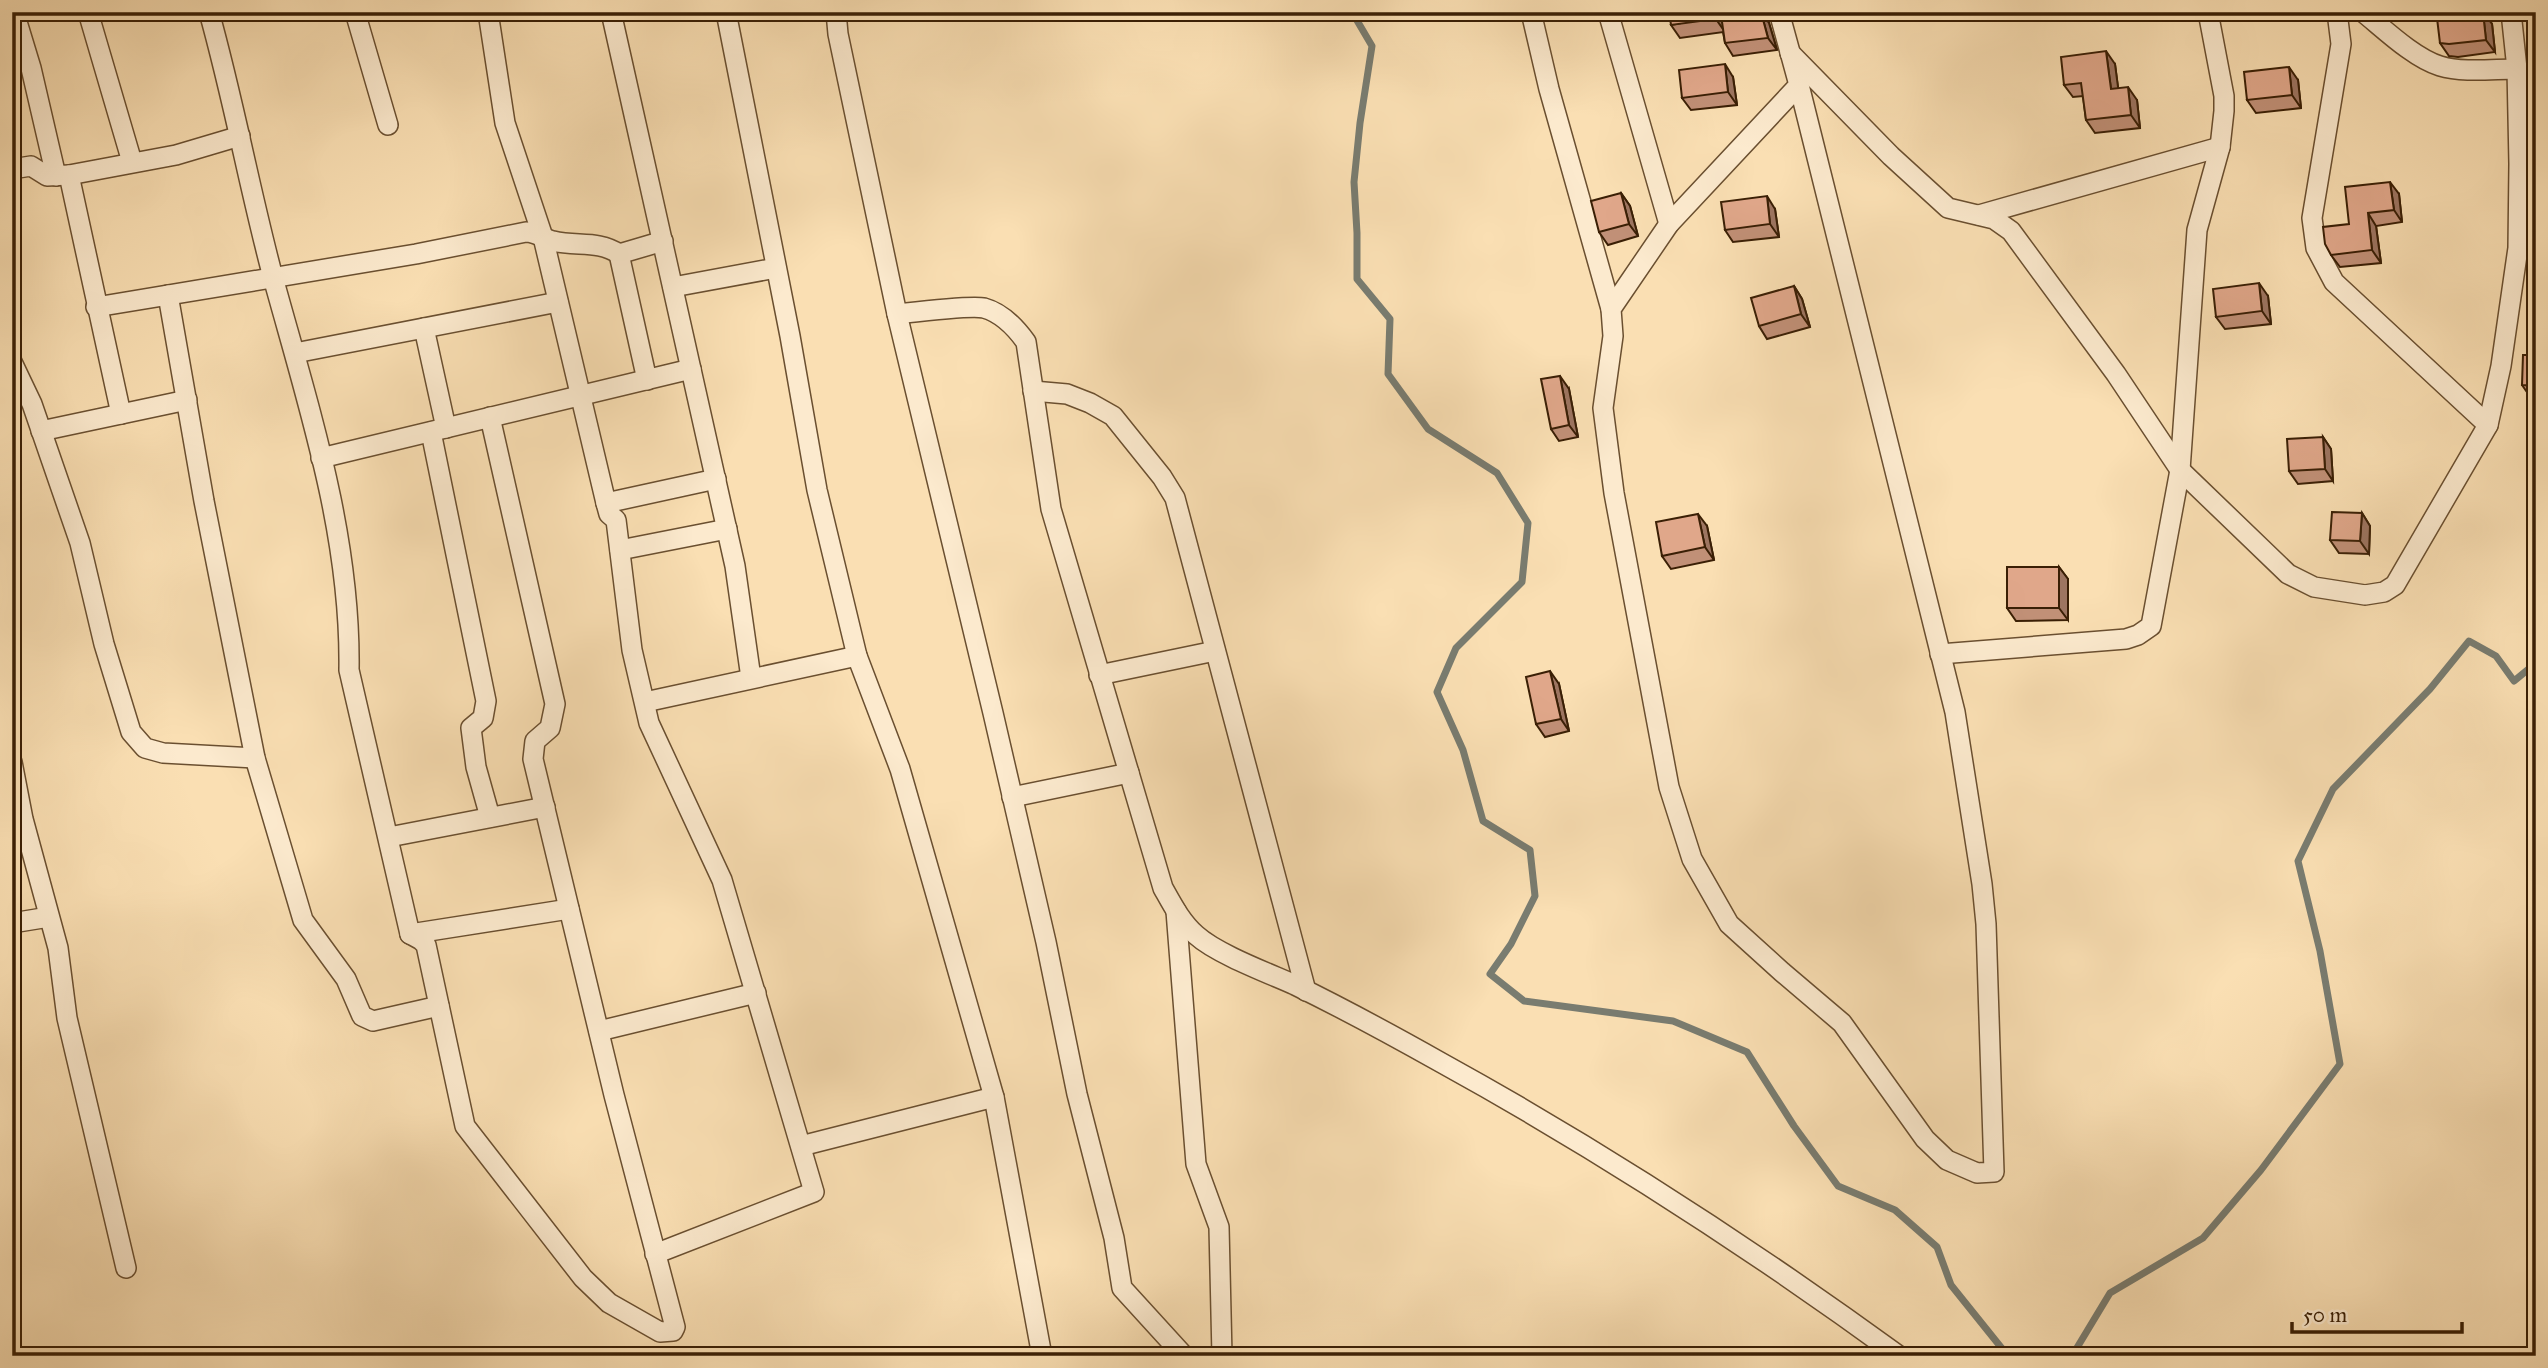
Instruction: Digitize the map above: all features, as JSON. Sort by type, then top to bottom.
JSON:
[{"type":"street","points":[[14,12],[63,176],[121,414]]},
{"type":"street","points":[[88,12],[132,162]]},
{"type":"street","points":[[209,12],[273,279],[321,458],[344,564],[350,629],[349,670],[410,934],[426,945],[466,1126],[583,1278],[609,1303],[660,1332],[667,1333],[675,1327],[599,1031],[533,750],[535,741],[550,728],[555,704],[490,417]]},
{"type":"street","points":[[355,12],[388,125]]},
{"type":"street","points":[[488,12],[505,123],[543,237],[606,503],[609,514],[616,520],[632,650],[649,723],[722,880],[814,1194],[655,1254]]},
{"type":"street","points":[[611,12],[735,566],[751,678]]},
{"type":"street","points":[[726,12],[817,490],[857,656],[900,769],[994,1097],[1042,1356]]},
{"type":"street","points":[[836,12],[838,34],[897,314],[1012,797],[1077,1094],[1114,1238],[1122,1288],[1184,1356]]},
{"type":"street","points":[[1531,12],[1549,89],[1611,309],[1612,336],[1603,408],[1614,493],[1669,787],[1692,859],[1730,923],[1842,1023],[1925,1139],[1947,1160],[1977,1173],[1994,1172],[1982,884],[1955,712],[1779,12]]},
{"type":"street","points":[[1608,12],[1669,224]]},
{"type":"street","points":[[1940,654],[2126,639],[2151,626],[2180,470],[2197,230],[2221,147],[2224,96],[2208,12]]},
{"type":"street","points":[[2337,12],[2341,44],[2312,218],[2316,248],[2334,282],[2488,425]]},
{"type":"street","points":[[2364,12],[2429,62],[2451,68],[2517,69]]},
{"type":"street","points":[[1790,52],[1891,156],[1948,208],[1994,219],[2011,231],[2116,374],[2180,470],[2288,574],[2314,587],[2365,595],[2384,592],[2395,585],[2488,425],[2507,331],[2518,248],[2517,69],[2511,12]]},
{"type":"street","points":[[1611,309],[1669,224],[1799,85]]},
{"type":"street","points":[[12,169],[31,166],[47,176],[63,176],[176,155],[240,136]]},
{"type":"street","points":[[1978,215],[2221,147]]},
{"type":"street","points":[[96,307],[273,279],[534,232],[551,241],[608,246],[619,254],[647,380]]},
{"type":"street","points":[[619,254],[663,241]]},
{"type":"street","points":[[673,287],[776,268]]},
{"type":"street","points":[[168,295],[204,501],[255,758],[303,920],[346,979],[362,1016],[373,1021],[439,1006]]},
{"type":"street","points":[[295,353],[558,302]]},
{"type":"street","points":[[897,314],[983,308],[1003,318],[1026,342],[1051,509],[1163,888],[1176,911],[1196,936],[1346,1010],[1504,1097],[1663,1194],[1788,1276],[1899,1356]]},
{"type":"street","points":[[424,328],[438,430],[486,701],[482,718],[471,728],[476,767],[490,817]]},
{"type":"street","points":[[12,362],[41,430],[80,543],[108,657],[131,732],[145,748],[163,753],[255,758]]},
{"type":"street","points":[[321,458],[691,369]]},
{"type":"street","points":[[1033,391],[1067,394],[1114,416],[1162,477],[1175,499],[1306,991]]},
{"type":"street","points":[[41,430],[187,400]]},
{"type":"street","points":[[606,503],[716,479]]},
{"type":"street","points":[[620,550],[727,529]]},
{"type":"street","points":[[1099,675],[1215,651]]},
{"type":"street","points":[[645,702],[857,656]]},
{"type":"street","points":[[12,762],[23,819],[58,948],[67,1018],[126,1268]]},
{"type":"street","points":[[1012,797],[1129,773]]},
{"type":"street","points":[[389,837],[545,807]]},
{"type":"street","points":[[410,934],[569,909]]},
{"type":"street","points":[[1176,911],[1196,1164],[1219,1227],[1222,1356]]},
{"type":"street","points":[[12,923],[49,916]]},
{"type":"street","points":[[599,1031],[756,993]]},
{"type":"street","points":[[801,1146],[994,1097]]},
{"type":"building","points":[[1669,12],[1715,12],[1716,19],[1671,25]]},
{"type":"building","points":[[1761,12],[1768,38],[1725,43],[1721,15]]},
{"type":"building","points":[[2483,12],[2486,40],[2440,43],[2437,18]]},
{"type":"building","points":[[2528,12],[2536,12],[2536,24],[2530,24]]},
{"type":"building","points":[[2106,51],[2111,89],[2128,87],[2131,115],[2086,120],[2081,83],[2064,85],[2061,57]]},
{"type":"building","points":[[1725,64],[1728,92],[1682,98],[1679,70]]},
{"type":"building","points":[[2289,67],[2292,95],[2247,100],[2244,72]]},
{"type":"building","points":[[2390,182],[2394,210],[2368,213],[2372,250],[2331,255],[2325,244],[2323,227],[2349,224],[2345,187]]},
{"type":"building","points":[[1621,193],[1629,224],[1599,232],[1591,201]]},
{"type":"building","points":[[1767,196],[1770,224],[1725,230],[1721,202]]},
{"type":"building","points":[[2259,283],[2262,311],[2216,317],[2213,289]]},
{"type":"building","points":[[1794,286],[1801,314],[1759,326],[1751,298]]},
{"type":"building","points":[[2523,355],[2536,355],[2536,386],[2522,385]]},
{"type":"building","points":[[1560,376],[1569,425],[1551,429],[1541,379]]},
{"type":"building","points":[[2323,437],[2325,469],[2289,471],[2287,439]]},
{"type":"building","points":[[2332,512],[2362,513],[2360,541],[2330,540]]},
{"type":"building","points":[[1698,514],[1705,547],[1662,556],[1656,522]]},
{"type":"building","points":[[2007,567],[2059,567],[2059,608],[2007,608]]},
{"type":"building","points":[[1550,671],[1561,719],[1536,724],[1526,677]]},
{"type":"waterway","points":[[1352,12],[1372,46],[1354,182],[1357,279],[1390,319],[1388,374],[1428,429],[1497,473],[1528,523],[1522,582],[1456,648],[1437,692],[1463,750],[1483,821],[1530,850],[1535,896],[1511,944],[1490,974],[1524,1001],[1673,1021],[1747,1052],[1794,1126],[1838,1186],[1895,1210],[1937,1247],[1951,1285],[2008,1356]]},
{"type":"waterway","points":[[2072,1356],[2110,1293],[2203,1238],[2261,1170],[2340,1064],[2320,951],[2298,861],[2333,789],[2430,689],[2469,641],[2496,656],[2514,681],[2536,663]]}]
